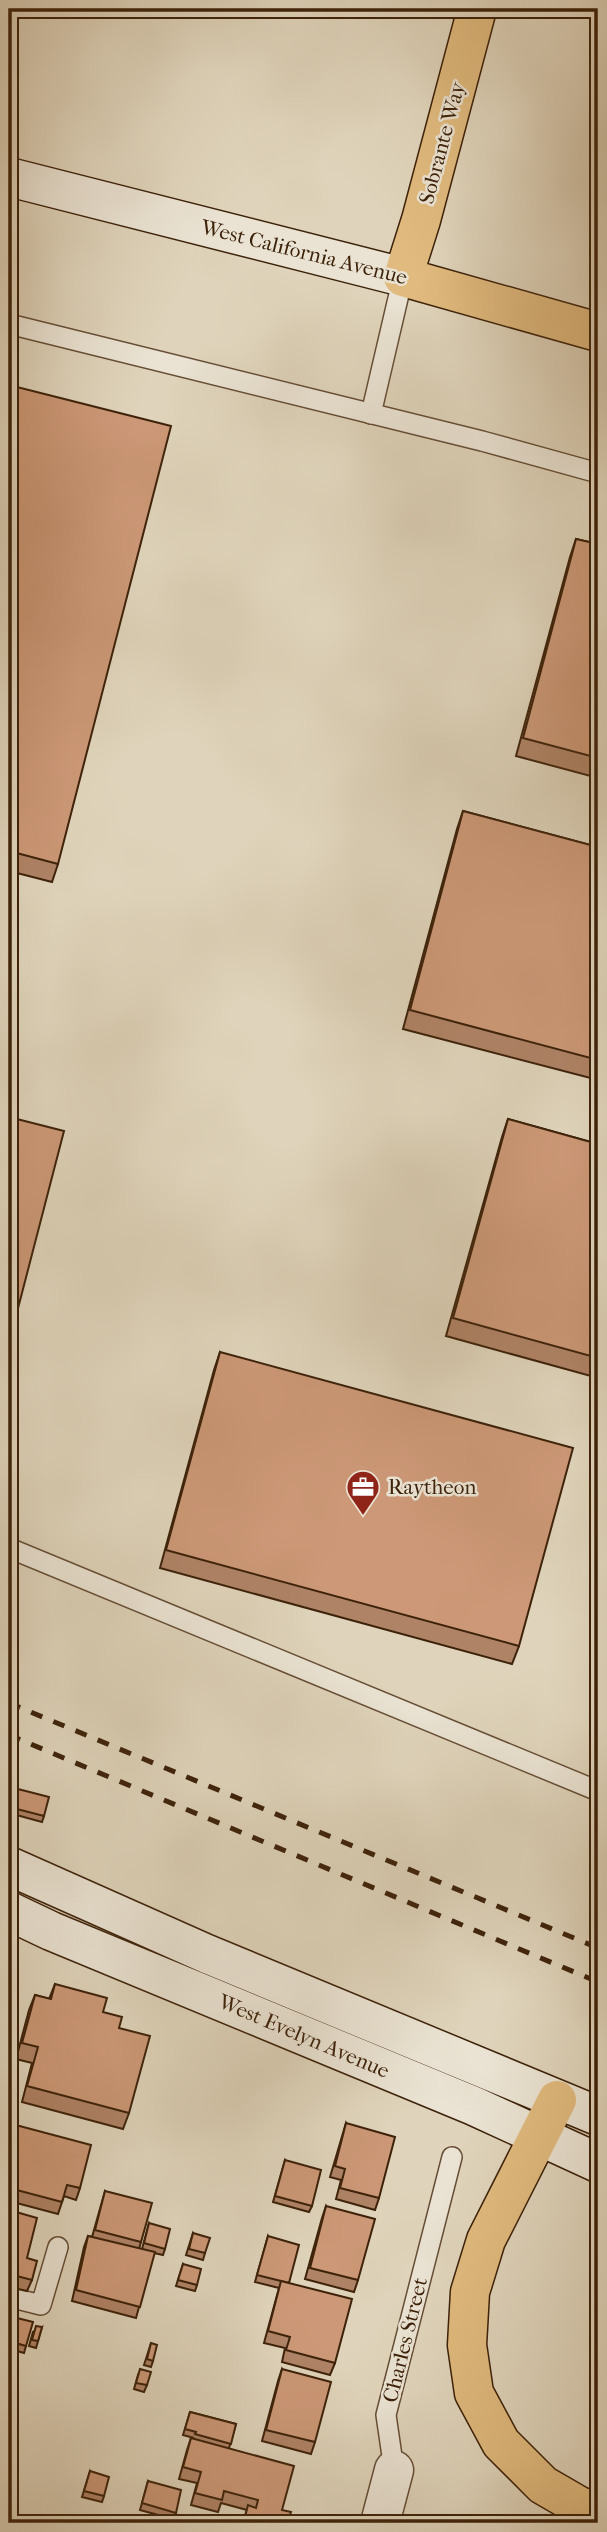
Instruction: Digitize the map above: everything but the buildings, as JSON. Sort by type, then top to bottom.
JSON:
[{"type":"main road","name":"Sobrante Way","points":[[404,277],[477,9]]},
{"type":"main road","name":"West California Avenue","points":[[9,177],[404,277],[598,332]]},
{"type":"main road","name":"West Evelyn Avenue","points":[[9,1866],[195,1949],[598,2116]]},
{"type":"main road","name":"West Evelyn Avenue","points":[[9,1911],[51,1931],[474,2106],[598,2162]]},
{"type":"main road","points":[[557,2100],[486,2239],[470,2292],[467,2345],[474,2393],[501,2443],[543,2485],[580,2507],[598,2510]]},
{"type":"main road","name":"Charles Street","points":[[380,2523],[394,2470]]},
{"type":"lane","points":[[371,414],[404,277]]},
{"type":"lane","points":[[9,324],[482,441],[598,473]]},
{"type":"lane","points":[[9,1549],[598,1791]]},
{"type":"lane","name":"Charles Street","points":[[394,2470],[386,2415],[452,2157]]},
{"type":"lane","points":[[9,2297],[41,2305],[58,2247]]},
{"type":"railway","points":[[9,1703],[598,1948]]},
{"type":"railway","points":[[9,1735],[598,1982]]},
{"type":"place","name":"Raytheon","points":[[363,1517]]}]
